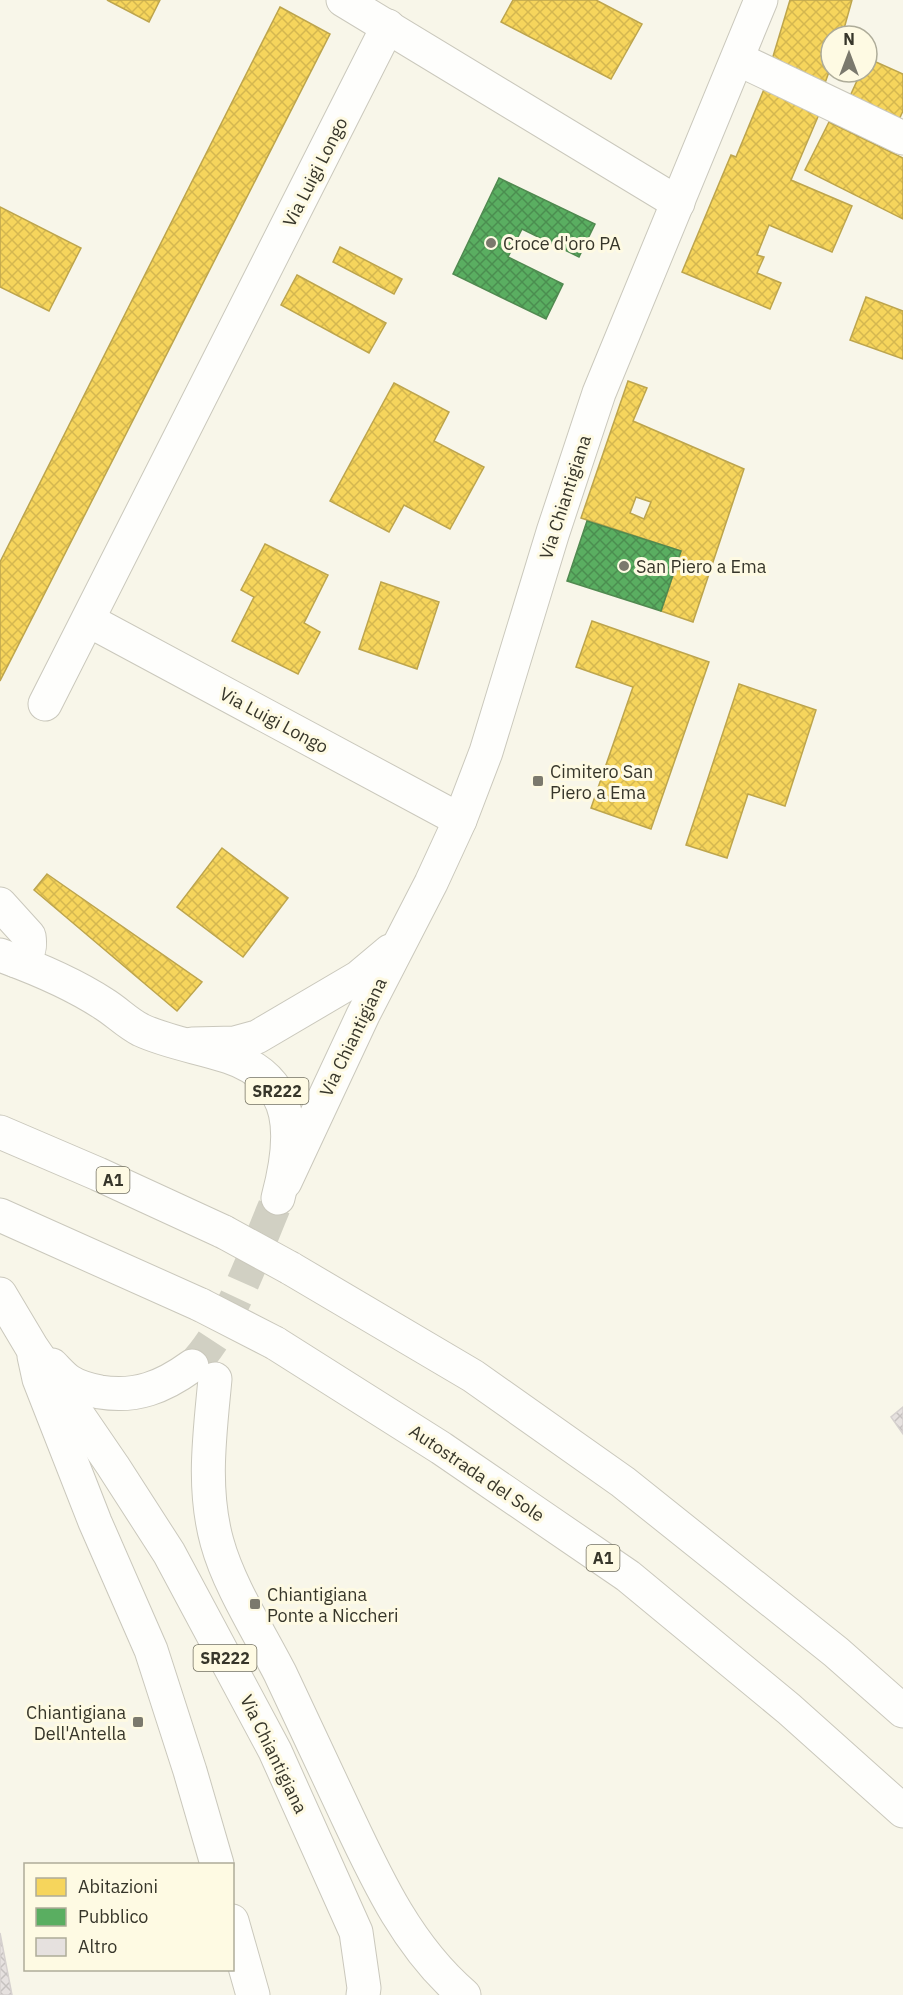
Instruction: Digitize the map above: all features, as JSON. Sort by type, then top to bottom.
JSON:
[{"type":"main road","points":[[343,0],[678,203]]},
{"type":"main road","name":"Via Chiantigiana","points":[[741,51],[751,0]]},
{"type":"main road","name":"Via Chiantigiana","points":[[8,958],[78,989],[106,1005],[141,1030],[247,1064],[261,1072],[273,1085],[282,1102],[287,1137],[285,1167],[278,1198],[326,1092],[431,883],[460,820],[486,752],[553,532],[599,393],[761,0]]},
{"type":"main road","name":"Via Luigi Longo","points":[[45,704],[388,26]]},
{"type":"main road","points":[[741,51],[903,138]]},
{"type":"main road","name":"Via Luigi Longo","points":[[88,620],[460,820]]},
{"type":"main road","points":[[0,904],[29,936],[27,956],[8,958]]},
{"type":"main road","name":"Via Chiantigiana","points":[[182,1044],[236,1043],[257,1037],[359,977],[382,960],[402,939]]},
{"type":"main road","name":"A1","points":[[0,1132],[224,1232],[290,1268],[473,1376],[623,1482],[836,1652],[903,1711]]},
{"type":"main road","name":"Autostrada del Sole","points":[[0,1215],[201,1305],[275,1343],[441,1448],[628,1576],[789,1709],[903,1811]]},
{"type":"main road","name":"Via Chiantigiana","points":[[0,1294],[31,1346],[169,1552],[275,1751],[356,1932],[363,1995]]},
{"type":"main road","points":[[31,1346],[39,1379],[87,1500],[151,1650],[217,1863]]},
{"type":"main road","name":"Via Chiantigiana","points":[[31,1346],[71,1383],[110,1394],[134,1394],[177,1377],[203,1373],[210,1507],[217,1543],[241,1600],[280,1675],[394,1911],[423,1953],[464,1995]]},
{"type":"main road","points":[[234,1928],[253,1995]]},
{"type":"building: Abitazioni","points":[[107,0],[160,0],[149,22]]},
{"type":"building: Abitazioni","points":[[513,0],[596,0],[642,24],[611,79],[501,22]]},
{"type":"building: Abitazioni","points":[[790,0],[852,0],[845,24],[819,24],[819,81],[771,63]]},
{"type":"building: Abitazioni","points":[[280,7],[330,34],[0,681],[0,562]]},
{"type":"building: Abitazioni","points":[[879,63],[903,74],[903,111],[895,128],[846,105],[856,84],[879,84]]},
{"type":"building: Abitazioni","points":[[767,82],[823,105],[791,180],[852,206],[832,252],[769,225],[757,255],[764,257],[757,273],[781,283],[770,309],[682,272],[731,155],[736,157]]},
{"type":"building: Abitazioni","points":[[829,122],[903,158],[903,219],[805,170]]},
{"type":"building: Abitazioni","points":[[0,207],[81,248],[49,311],[0,287]]},
{"type":"building: Abitazioni","points":[[340,247],[402,279],[394,294],[333,262]]},
{"type":"building: Abitazioni","points":[[297,275],[386,323],[369,353],[281,305]]},
{"type":"building: Abitazioni","points":[[866,297],[903,311],[903,359],[850,340]]},
{"type":"building: Abitazioni","points":[[628,381],[647,388],[633,421],[744,469],[693,622],[661,611],[681,551],[581,518]],"holes":[[[636,497],[651,502],[644,519],[630,513]]]},
{"type":"building: Abitazioni","points":[[394,383],[449,412],[434,441],[484,467],[450,529],[404,505],[389,532],[330,501]]},
{"type":"building: Abitazioni","points":[[265,544],[328,575],[304,623],[320,632],[298,674],[232,641],[254,597],[241,590]]},
{"type":"building: Abitazioni","points":[[381,582],[439,602],[417,669],[359,649]]},
{"type":"building: Abitazioni","points":[[592,621],[709,662],[651,829],[591,808],[633,687],[576,667]]},
{"type":"building: Abitazioni","points":[[739,684],[816,710],[785,806],[748,794],[727,858],[686,845]]},
{"type":"building: Abitazioni","points":[[222,848],[288,898],[243,957],[177,907]]},
{"type":"building: Abitazioni","points":[[47,874],[202,982],[177,1011],[34,890]]},
{"type":"building: Pubblico","name":"Croce d'oro PA","points":[[499,178],[595,224],[579,257],[522,229],[508,257],[563,284],[546,319],[453,274]]},
{"type":"building: Pubblico","name":"San Piero a Ema","points":[[587,521],[681,551],[661,611],[567,581]]},
{"type":"building: Altro","points":[[903,1407],[903,1434],[891,1417]]},
{"type":"building: Altro","points":[[0,1933],[12,1995],[0,1995]]},
{"type":"tunnel","points":[[192,1366],[206,1350],[230,1310],[278,1198]]},
{"type":"place","name":"Croce d'oro PA","points":[[491,243]]},
{"type":"place","name":"San Piero a Ema","points":[[624,566]]},
{"type":"place","name":"Cimitero San Piero a Ema","points":[[538,781]]},
{"type":"place","name":"Chiantigiana Ponte a Niccheri","points":[[255,1604]]},
{"type":"place","name":"Chiantigiana Dell'Antella","points":[[138,1722]]}]
